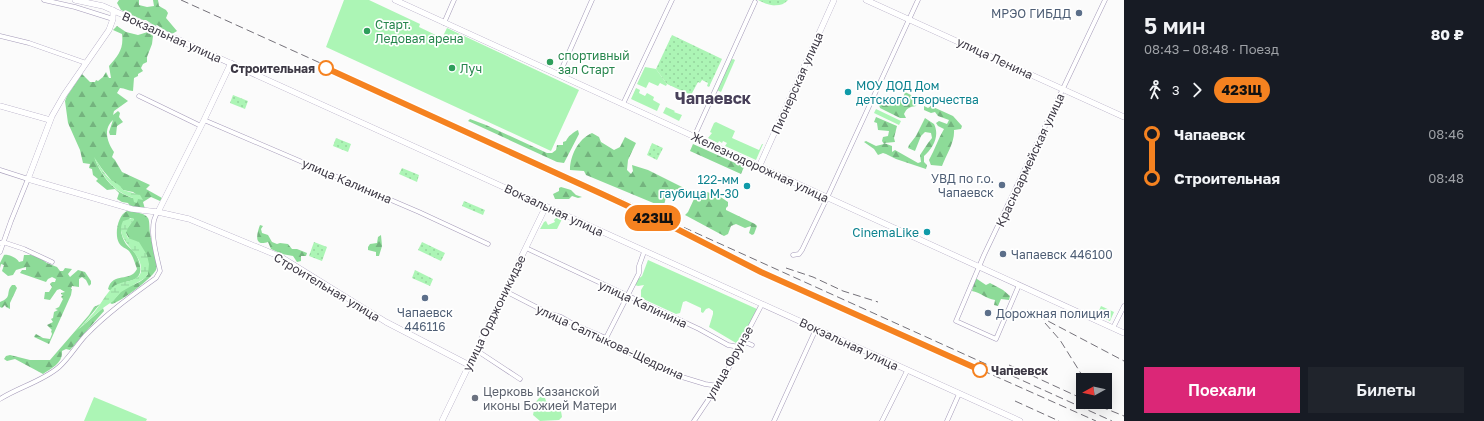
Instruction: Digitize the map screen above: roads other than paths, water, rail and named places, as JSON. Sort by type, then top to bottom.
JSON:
[{"type":"street","points":[[44,0],[113,18]]},
{"type":"street","name":"Вокзальная улица","points":[[75,0],[103,6],[120,13],[644,252],[1020,421]]},
{"type":"street","name":"Железнодорожная улица","points":[[395,0],[1124,333]]},
{"type":"street","points":[[444,23],[454,0]]},
{"type":"street","points":[[559,75],[592,0]]},
{"type":"street","points":[[623,104],[672,0]]},
{"type":"street","name":"Пионерская улица","points":[[759,167],[834,0]]},
{"type":"street","name":"улица Ленина","points":[[866,0],[1124,117]]},
{"type":"street","points":[[793,255],[799,254],[802,250],[918,0]]},
{"type":"street","name":"Красноармейская улица","points":[[1019,285],[996,339],[956,321],[978,267],[1105,0]]},
{"type":"street","points":[[694,137],[755,2]]},
{"type":"street","points":[[0,252],[2,243],[50,120],[64,95],[109,30],[113,18],[112,10]]},
{"type":"street","points":[[0,36],[86,63]]},
{"type":"street","points":[[0,399],[20,387],[47,375],[59,367],[85,336],[110,313],[156,278],[160,271],[154,243],[153,227],[155,215],[158,212],[203,123],[231,63]]},
{"type":"street","name":"улица Калинина","points":[[139,96],[419,212],[488,244]]},
{"type":"street","points":[[0,106],[50,120]]},
{"type":"street","points":[[0,170],[28,179]]},
{"type":"street","name":"Строительная улица","points":[[28,179],[132,209],[158,212],[189,219],[281,257],[386,322],[469,365]]},
{"type":"street","name":"улица Орджоникидзе","points":[[442,421],[546,206]]},
{"type":"street","points":[[2,243],[24,249],[52,262]]},
{"type":"street","name":"улица Калинина","points":[[526,248],[728,345],[739,347]]},
{"type":"street","points":[[606,338],[639,273],[639,266],[644,252]]},
{"type":"street","name":"улица Салтыкова-Щедрина","points":[[505,291],[548,313],[561,317],[573,324],[606,338],[622,350],[648,360],[682,377],[705,384],[718,386]]},
{"type":"street","name":"улица Фрунзе","points":[[694,421],[718,386],[762,304]]},
{"type":"street","points":[[1114,328],[1124,306]]},
{"type":"street","points":[[774,421],[816,329]]},
{"type":"street","points":[[742,341],[752,345]]},
{"type":"street","points":[[476,350],[520,379]]},
{"type":"street","points":[[882,421],[907,371]]},
{"type":"street","points":[[947,421],[959,394]]},
{"type":"railway","points":[[181,0],[1112,421]]},
{"type":"railway","points":[[620,205],[650,219]]},
{"type":"railway","points":[[688,235],[761,272],[1096,421]]},
{"type":"railway","points":[[786,268],[813,277],[843,291],[878,302]]},
{"type":"railway","points":[[1027,310],[1124,361]]},
{"type":"railway","points":[[1045,323],[1060,340],[1081,373]]},
{"type":"railway","points":[[1009,365],[1076,396]]},
{"type":"railway","points":[[1015,401],[1059,421]]},
{"type":"railway","points":[[1106,409],[1124,416]]},
{"type":"train","name":"423Щ","points":[[326,68],[675,228],[761,272],[980,370]]},
{"type":"place","name":"МРЭО ГИБДД","points":[[1079,13]]},
{"type":"place","name":"Старт. Ледовая арена","points":[[367,31]]},
{"type":"place","name":"спортивный зал Старт","points":[[550,62]]},
{"type":"place","name":"Строительная","points":[[326,68]]},
{"type":"place","name":"Луч","points":[[452,68]]},
{"type":"place","name":"МОУ ДОД Дом детского творчества","points":[[848,92]]},
{"type":"place","name":"УВД по г.о. Чапаевск","points":[[1002,185]]},
{"type":"place","name":"122-мм гаубица М-30","points":[[747,186]]},
{"type":"place","name":"CinemaLike","points":[[927,232]]},
{"type":"place","name":"Чапаевск 446100","points":[[1003,254]]},
{"type":"place","name":"Чапаевск 446116","points":[[425,298]]},
{"type":"place","name":"Дорожная полиция","points":[[988,313]]},
{"type":"place","name":"Чапаевск","points":[[980,370]]},
{"type":"place","name":"Церковь Казанской иконы Божией Матери","points":[[475,398]]},
{"type":"district","name":"Чапаевск","points":[[713,98]]}]
